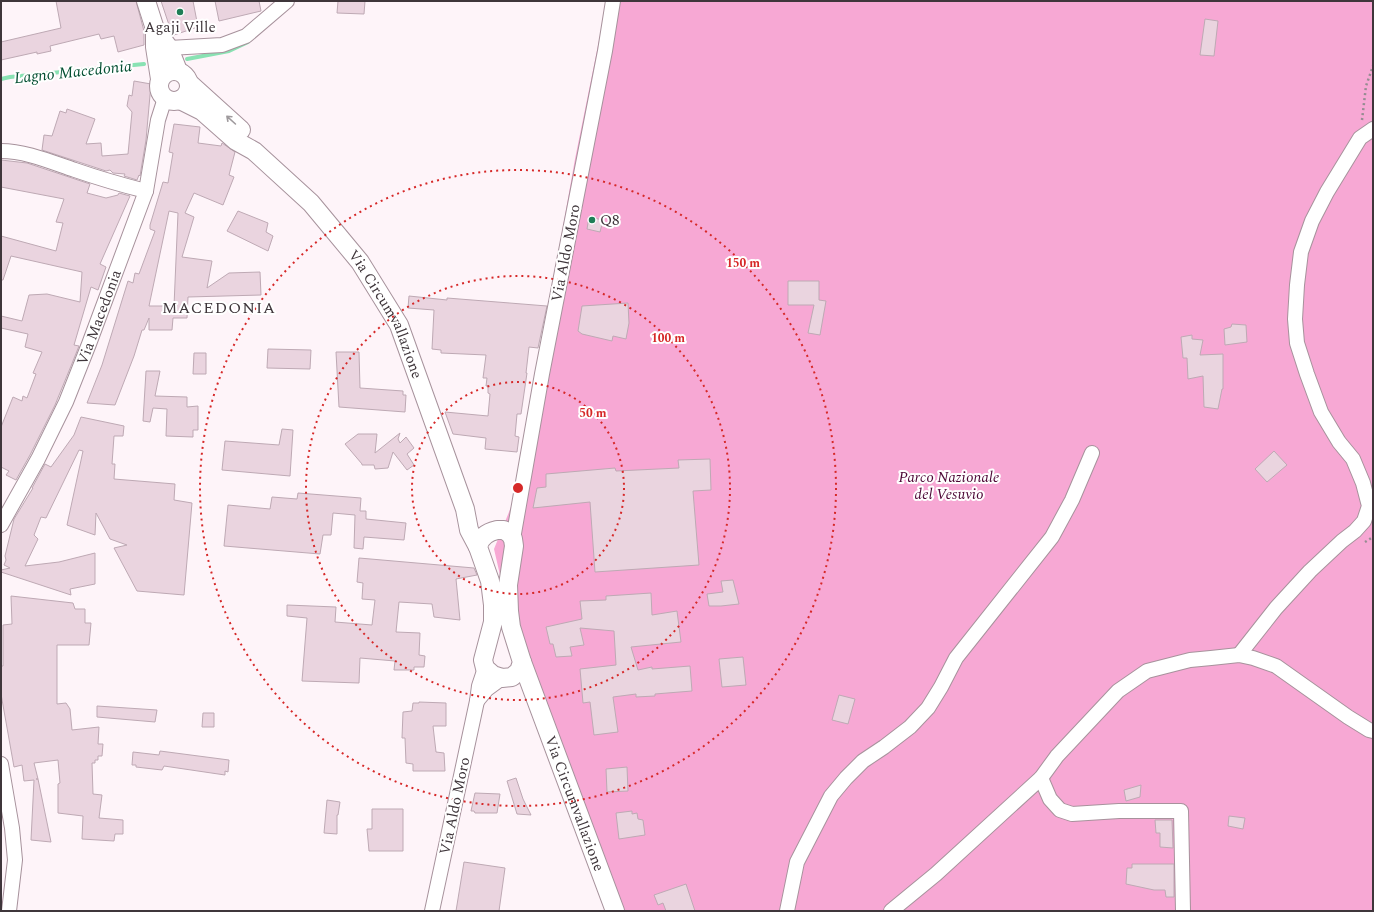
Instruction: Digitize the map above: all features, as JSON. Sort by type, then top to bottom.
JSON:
[{"type":"main road","points":[[146,1],[155,29],[155,47],[160,79],[159,90],[161,94],[172,99],[185,97],[190,88],[169,48],[155,29]]},
{"type":"main road","points":[[160,79],[168,72],[184,77]]},
{"type":"main road","name":"Via Circumvallazione","points":[[184,77],[243,131],[254,151]]},
{"type":"main road","name":"Via Circumvallazione","points":[[172,99],[202,111],[236,141],[254,151],[312,203],[360,262],[399,325],[465,510],[469,530],[478,547],[479,554],[490,581],[493,622],[483,660],[485,668],[493,675],[507,677],[520,682],[535,697]]},
{"type":"main road","points":[[465,510],[494,531]]},
{"type":"main road","points":[[478,547],[479,542],[483,537],[494,531],[504,530],[510,534],[513,539]]},
{"type":"main road","name":"Via Circumvallazione","points":[[513,539],[514,546],[508,585],[508,611],[511,626],[522,662],[615,911]]},
{"type":"main road","points":[[507,677],[519,671],[522,662]]},
{"type":"street","points":[[169,48],[222,45],[246,36],[287,1]]},
{"type":"street","name":"Via Aldo Moro","points":[[513,539],[542,374],[605,51],[613,1]]},
{"type":"street","name":"Via Macedonia","points":[[1,525],[38,459],[66,402],[146,191],[158,120],[172,99]]},
{"type":"street","points":[[1239,655],[1276,608],[1310,571],[1342,540],[1355,531],[1364,521],[1369,506],[1363,483],[1353,459],[1339,442],[1321,412],[1297,343],[1295,319],[1301,252],[1312,221],[1327,192],[1360,138],[1373,129]]},
{"type":"street","points":[[1,150],[37,158],[146,191]]},
{"type":"street","points":[[786,911],[797,862],[831,796],[846,778],[864,761],[910,727],[928,708],[942,687],[956,658],[1052,538],[1072,500],[1092,453]]},
{"type":"street","name":"Via Aldo Moro","points":[[494,531],[518,505]]},
{"type":"street","points":[[891,911],[936,874],[1041,778],[1057,756],[1118,691],[1147,671],[1190,660],[1239,655],[1253,658],[1276,666],[1348,717],[1369,730],[1373,730]]},
{"type":"street","name":"Via Aldo Moro","points":[[432,911],[479,686],[485,668]]},
{"type":"street","points":[[477,701],[487,689],[507,677]]},
{"type":"street","points":[[1,764],[12,828],[15,860],[9,911]]},
{"type":"street","points":[[1041,778],[1050,799],[1055,805],[1060,810],[1072,814],[1119,811],[1180,811],[1183,911]]},
{"type":"path","points":[[1360,138],[1366,86],[1373,66]]},
{"type":"green space","name":"Parco Nazionale del Vesuvio","points":[[607,1],[1373,1],[1373,911],[608,911],[516,645],[494,549],[515,497],[575,159]]},
{"type":"building","points":[[56,1],[136,1],[144,31],[144,45],[118,52],[114,36],[101,39],[99,34],[50,46],[51,51],[37,54],[37,52],[1,60],[1,42],[61,28]]},
{"type":"building","name":"Agaji Ville","points":[[161,1],[193,1],[198,27],[174,35]]},
{"type":"building","points":[[215,1],[259,1],[261,11],[219,21]]},
{"type":"building","points":[[338,1],[365,1],[364,14],[337,13]]},
{"type":"building","points":[[1205,19],[1218,21],[1214,56],[1200,55]]},
{"type":"building","points":[[134,81],[151,84],[146,140],[140,176],[139,175],[137,180],[124,176],[125,174],[113,173],[110,170],[106,171],[42,150],[44,135],[52,136],[60,111],[66,113],[67,109],[95,119],[86,144],[101,143],[102,156],[128,154],[132,112],[127,106],[129,95],[132,96]]},
{"type":"building","points":[[174,124],[200,127],[198,143],[221,146],[222,143],[235,152],[229,175],[234,177],[223,205],[194,193],[185,213],[194,217],[182,257],[212,261],[207,288],[229,273],[260,272],[261,295],[188,297],[187,318],[173,318],[172,330],[149,330],[149,318],[144,330],[142,330],[134,356],[115,405],[87,403],[102,365],[128,281],[133,283],[135,273],[139,274],[155,231],[150,229],[150,225],[163,182],[168,183],[173,153],[169,152]],"holes":[[[169,211],[178,213],[174,306],[149,306]]]},
{"type":"building","points":[[1,160],[27,163],[90,184],[87,193],[106,198],[118,195],[119,193],[130,196],[100,264],[106,267],[98,290],[91,287],[74,345],[79,346],[71,366],[55,405],[16,480],[6,475],[9,471],[1,467],[1,427],[13,397],[22,401],[23,396],[27,398],[36,374],[33,373],[42,352],[25,347],[28,334],[1,328],[1,316],[22,321],[29,295],[47,294],[80,302],[82,272],[11,256],[3,280],[1,280],[1,236],[56,251],[63,223],[56,222],[64,199],[1,187]]},
{"type":"building","points":[[238,211],[268,223],[266,232],[273,236],[268,251],[227,231]]},
{"type":"building","points":[[589,217],[603,220],[600,232],[587,229]]},
{"type":"building","points":[[788,281],[819,281],[819,300],[826,301],[820,335],[808,333],[814,305],[788,305]]},
{"type":"building","points":[[409,296],[447,300],[447,298],[547,306],[538,348],[529,347],[521,414],[517,414],[515,436],[519,437],[517,452],[485,449],[486,438],[453,434],[445,412],[488,416],[490,394],[488,393],[488,386],[486,386],[487,378],[483,378],[486,355],[441,353],[441,350],[432,349],[434,310],[408,308]]},
{"type":"building","points":[[628,303],[629,323],[626,339],[613,336],[612,341],[582,334],[578,331],[582,306]]},
{"type":"building","points":[[1232,324],[1246,325],[1247,342],[1225,345],[1224,329],[1231,327]]},
{"type":"building","points":[[1192,335],[1192,339],[1203,340],[1200,355],[1223,354],[1223,389],[1218,409],[1204,407],[1203,376],[1188,379],[1187,358],[1183,358],[1181,337]]},
{"type":"building","points":[[268,349],[311,350],[310,369],[267,368]]},
{"type":"building","points":[[336,352],[359,352],[360,388],[403,391],[403,395],[406,395],[405,412],[339,407]]},
{"type":"building","points":[[194,353],[206,353],[206,374],[193,374]]},
{"type":"building","points":[[146,371],[160,371],[155,396],[187,397],[187,407],[198,406],[198,430],[193,430],[193,437],[166,436],[167,409],[153,408],[150,422],[143,421]]},
{"type":"building","points":[[81,417],[124,426],[123,436],[114,436],[112,464],[115,464],[114,479],[175,484],[174,500],[192,503],[184,595],[137,591],[114,548],[127,545],[110,539],[96,513],[95,535],[67,525],[83,451],[79,450],[46,518],[41,517],[34,535],[38,539],[25,566],[59,562],[95,553],[95,584],[70,589],[71,595],[1,572],[1,570],[10,568],[4,565],[14,519],[33,488],[45,464],[51,467],[74,435]]},
{"type":"building","points":[[282,429],[293,430],[290,476],[222,470],[225,441],[279,445]]},
{"type":"building","points":[[400,433],[398,439],[400,443],[406,437],[414,448],[407,454],[414,465],[407,470],[393,452],[388,468],[375,469],[374,465],[362,465],[345,444],[358,434],[377,434],[375,453]]},
{"type":"building","points":[[1274,451],[1287,465],[1267,482],[1255,469]]},
{"type":"building","points":[[710,459],[711,490],[693,491],[699,565],[595,572],[590,502],[533,508],[537,488],[546,487],[546,474],[615,468],[616,471],[679,468],[678,460]]},
{"type":"building","points":[[298,493],[361,498],[360,511],[366,511],[366,519],[406,523],[404,540],[364,537],[363,549],[354,548],[355,515],[333,513],[331,535],[323,535],[320,554],[224,546],[228,505],[270,509],[272,497],[297,499]]},
{"type":"building","points":[[359,558],[474,568],[477,575],[456,579],[460,620],[434,617],[432,604],[399,602],[396,632],[420,633],[419,655],[425,656],[424,667],[414,667],[414,670],[394,670],[395,661],[360,658],[359,683],[302,681],[307,618],[287,616],[287,605],[336,607],[335,622],[372,625],[375,600],[362,599],[363,583],[357,582]]},
{"type":"building","points":[[733,580],[739,604],[709,606],[707,594],[723,592],[721,581]]},
{"type":"building","points":[[651,593],[652,615],[677,611],[681,642],[631,647],[638,670],[652,667],[652,669],[690,666],[692,691],[655,694],[655,696],[636,697],[636,694],[613,697],[618,732],[594,735],[590,702],[583,703],[580,669],[616,665],[614,631],[580,628],[584,645],[570,647],[572,656],[556,657],[553,644],[550,644],[546,627],[582,619],[580,601],[606,600],[606,596]]},
{"type":"building","points":[[11,596],[73,603],[75,609],[85,609],[85,623],[91,623],[89,645],[57,645],[57,704],[66,703],[70,709],[72,730],[99,727],[98,744],[103,744],[102,756],[98,756],[98,760],[95,760],[95,763],[92,763],[93,794],[102,795],[99,818],[123,820],[123,834],[115,834],[114,841],[82,839],[83,816],[58,813],[58,784],[60,783],[58,760],[34,763],[51,842],[31,840],[34,780],[24,781],[22,765],[14,767],[1,694],[3,625],[12,624]]},
{"type":"building","points":[[743,657],[746,685],[722,687],[719,659]]},
{"type":"building","points":[[839,695],[855,699],[848,724],[832,720]]},
{"type":"building","points":[[413,703],[446,703],[446,726],[433,726],[436,752],[444,753],[445,771],[413,771],[413,764],[406,763],[405,738],[402,738],[403,712],[412,711]]},
{"type":"building","points":[[97,706],[157,710],[155,722],[97,717]]},
{"type":"building","points":[[203,713],[214,713],[214,727],[202,727]]},
{"type":"building","points":[[160,751],[229,760],[228,772],[225,771],[225,775],[164,766],[162,770],[136,767],[136,765],[132,765],[133,752],[159,755]]},
{"type":"building","points":[[627,767],[628,791],[607,792],[606,769]]},
{"type":"building","points":[[516,778],[523,799],[531,815],[517,814],[507,781]]},
{"type":"building","points":[[1141,785],[1140,797],[1126,801],[1124,790]]},
{"type":"building","points":[[475,793],[500,794],[497,813],[475,813],[474,811],[471,811]]},
{"type":"building","points":[[327,800],[340,802],[337,815],[337,834],[324,833]]},
{"type":"building","points":[[372,809],[403,809],[403,851],[369,851],[367,829],[372,829]]},
{"type":"building","points":[[632,811],[632,814],[637,813],[638,819],[643,820],[645,835],[619,839],[616,813]]},
{"type":"building","points":[[1229,816],[1245,818],[1243,829],[1228,826]]},
{"type":"building","points":[[1155,820],[1172,820],[1173,848],[1160,847],[1160,833],[1156,833]]},
{"type":"building","points":[[464,862],[505,868],[499,911],[456,911]]},
{"type":"building","points":[[1132,864],[1174,864],[1174,897],[1166,897],[1165,890],[1154,890],[1126,884],[1127,868],[1132,868]]},
{"type":"building","points":[[686,884],[695,911],[666,911],[663,903],[658,905],[654,895]]},
{"type":"waterway","points":[[187,59],[229,51],[248,42]]},
{"type":"waterway","name":"Lagno Macedonia","points":[[1,79],[144,64]]},
{"type":"place","name":"Agaji Ville","points":[[180,12]]},
{"type":"place","name":"Q8","points":[[592,220]]},
{"type":"district","name":"MACEDONIA","points":[[219,308]]}]
